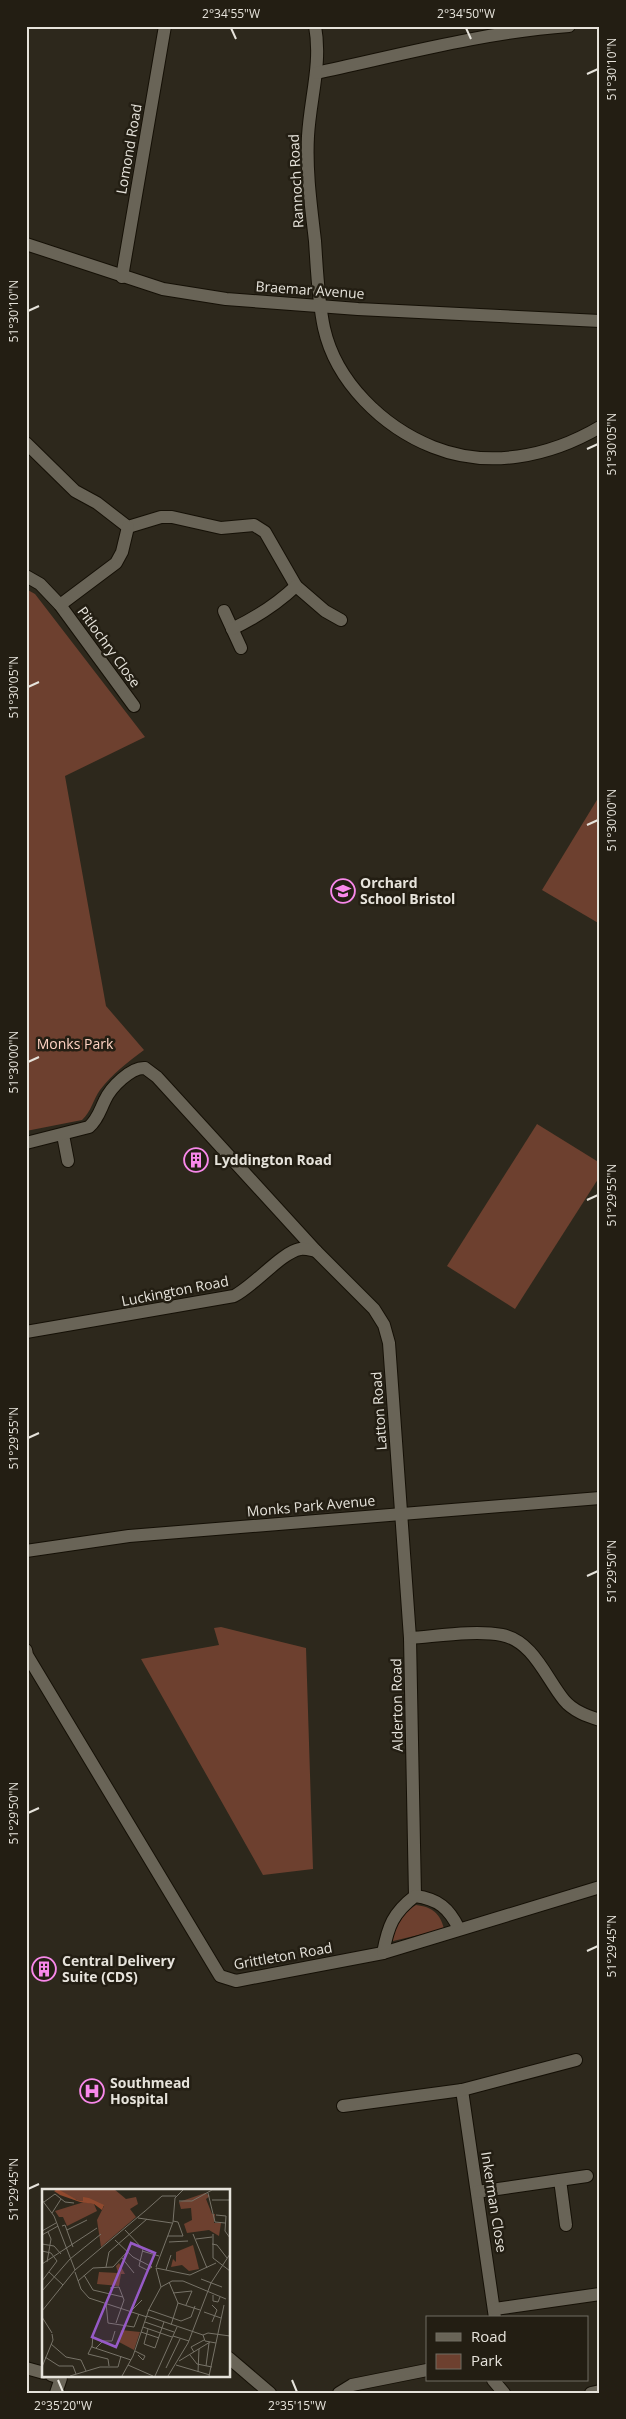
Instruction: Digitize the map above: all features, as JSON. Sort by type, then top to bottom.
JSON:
[{"type":"street","name":"Lomond Road","points":[[122,277],[165,26]]},
{"type":"street","name":"Rannoch Road","points":[[315,26],[316,73],[308,135],[308,164],[324,329],[333,354],[346,376],[369,405],[394,427],[418,441],[447,452],[480,459],[514,457],[548,450],[584,436],[600,427]]},
{"type":"street","points":[[316,73],[484,36],[529,29],[569,26]]},
{"type":"street","name":"Braemar Avenue","points":[[26,244],[163,289],[226,299],[600,321]]},
{"type":"street","points":[[26,443],[75,491],[97,503],[128,527],[161,517],[172,517],[221,528],[254,525],[265,532],[296,586],[325,611],[342,620]]},
{"type":"street","name":"Pitlochry Close","points":[[60,605],[116,562],[122,552],[128,527]]},
{"type":"street","name":"Pitlochry Close","points":[[26,576],[40,584],[60,605],[134,706]]},
{"type":"street","points":[[232,629],[264,614],[278,604],[296,586]]},
{"type":"street","points":[[224,611],[241,648]]},
{"type":"street","points":[[26,1144],[63,1136],[89,1127],[96,1121],[112,1090],[132,1072],[145,1068],[177,1099],[316,1250]]},
{"type":"street","points":[[63,1136],[68,1161]]},
{"type":"street","name":"Luckington Road","points":[[26,1332],[234,1296],[245,1291],[290,1253],[300,1249],[316,1250]]},
{"type":"street","name":"Latton Road","points":[[316,1250],[374,1309],[384,1325],[389,1343],[391,1395],[402,1514]]},
{"type":"street","name":"Monks Park Avenue","points":[[26,1551],[129,1536],[600,1498]]},
{"type":"street","name":"Alderton Road","points":[[402,1514],[410,1638],[415,1896]]},
{"type":"street","points":[[410,1638],[482,1634],[503,1635],[520,1643],[532,1654],[565,1701],[582,1714],[600,1720]]},
{"type":"street","name":"Grittleton Road","points":[[26,1650],[27,1655],[220,1976],[236,1982],[383,1953],[600,1886]]},
{"type":"street","points":[[383,1953],[386,1935],[392,1919],[415,1896],[431,1898],[445,1908],[454,1918],[459,1929]]},
{"type":"street","points":[[343,2106],[462,2090],[576,2060]]},
{"type":"street","name":"Inkerman Close","points":[[462,2090],[495,2313]]},
{"type":"street","points":[[477,2192],[587,2176]]},
{"type":"street","points":[[560,2180],[566,2225]]},
{"type":"street","points":[[495,2313],[600,2294]]},
{"type":"street","points":[[230,2359],[270,2393]]},
{"type":"street","points":[[26,2368],[42,2372]]},
{"type":"street","points":[[339,2393],[426,2370]]},
{"type":"street","points":[[54,2376],[61,2378],[56,2393]]},
{"type":"street","points":[[495,2382],[504,2393]]},
{"type":"street","points":[[591,2393],[600,2392]]},
{"type":"green space","name":"Monks Park","points":[[26,589],[35,594],[145,737],[65,776],[106,1006],[144,1050],[120,1068],[105,1084],[82,1120],[26,1131]]},
{"type":"green space","points":[[600,795],[600,924],[542,890]]},
{"type":"green space","points":[[537,1124],[600,1163],[600,1176],[515,1309],[447,1266]]},
{"type":"green space","points":[[221,1627],[306,1648],[313,1869],[263,1875],[141,1659],[219,1645],[214,1628]]},
{"type":"green space","points":[[416,1905],[427,1907],[438,1915],[444,1929],[393,1941],[394,1930],[399,1920]]},
{"type":"place","name":"Orchard School Bristol","points":[[343,891]]},
{"type":"place","name":"Lyddington Road","points":[[196,1160]]},
{"type":"place","name":"Central Delivery Suite (CDS)","points":[[44,1969]]},
{"type":"place","name":"Southmead Hospital","points":[[92,2091]]}]
